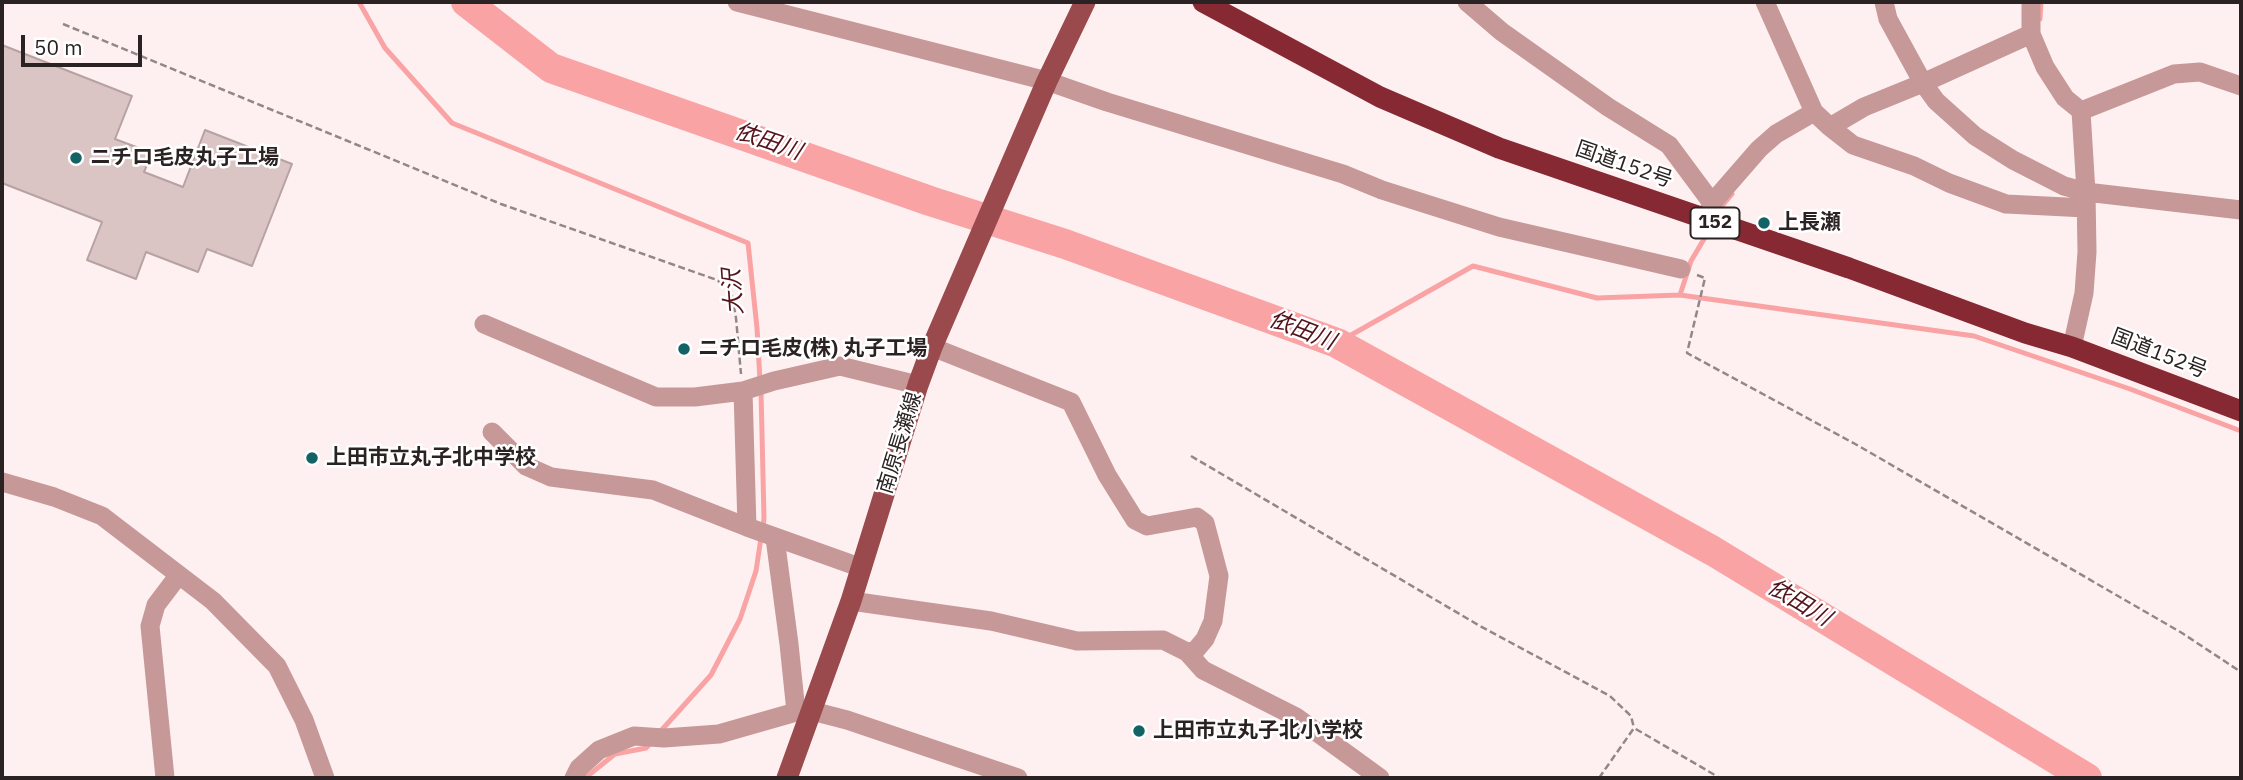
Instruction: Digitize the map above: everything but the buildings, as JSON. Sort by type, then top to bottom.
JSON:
[{"type":"highway","name":"国道152号","points":[[1203,2],[1380,97],[1499,148],[1708,211],[1849,268],[2025,333],[2072,347],[2241,411]]},
{"type":"main road","name":"南原長瀬線","points":[[787,778],[804,712],[851,601],[932,347],[1085,2]]},
{"type":"street","points":[[737,2],[1048,81],[1107,102],[1343,174],[1382,190],[1499,227],[1687,271]]},
{"type":"street","points":[[1467,2],[1502,32],[1608,107],[1669,145],[1708,211],[1759,149],[1776,134],[1814,112]]},
{"type":"street","points":[[1765,2],[1814,112],[1853,145],[1914,166],[1948,183],[2006,204],[2086,200],[2241,210]]},
{"type":"street","points":[[1884,2],[1888,19],[1923,83],[1936,101],[1975,136],[2086,200]]},
{"type":"street","points":[[2031,2],[2031,34],[2048,74],[2065,98],[2081,111],[2086,200],[2084,293],[2072,347]]},
{"type":"street","points":[[1830,127],[1864,107],[2031,34]]},
{"type":"street","points":[[2081,111],[2174,74],[2200,72],[2241,86]]},
{"type":"street","points":[[484,324],[656,397],[695,397],[743,391],[840,366],[918,385]]},
{"type":"street","points":[[932,347],[1071,402],[1107,475],[1135,520],[1147,526],[1197,517],[1205,523],[1219,576],[1213,621],[1205,639],[1195,651],[1187,652]]},
{"type":"street","points":[[743,391],[747,527]]},
{"type":"street","points":[[492,432],[526,466],[551,477],[653,490],[775,538],[862,568]]},
{"type":"street","points":[[2,482],[54,496],[102,516],[213,601],[277,666],[304,720],[326,778]]},
{"type":"street","points":[[775,538],[789,645],[804,712]]},
{"type":"street","points":[[165,778],[150,626],[156,605],[178,576]]},
{"type":"street","points":[[851,601],[991,621],[1077,641],[1163,640],[1187,652],[1203,670],[1296,717],[1380,778]]},
{"type":"street","points":[[574,778],[579,768],[599,750],[634,736],[664,738],[719,734],[804,712],[847,720],[1018,778]]},
{"type":"path","points":[[63,24],[500,204],[717,280],[731,291],[743,391]]},
{"type":"path","points":[[1687,271],[1705,278],[1687,353],[1893,466],[2182,633],[2241,672]]},
{"type":"path","points":[[1191,456],[1480,626],[1610,696],[1631,716],[1634,728],[1720,778]]},
{"type":"path","points":[[1599,778],[1634,728]]},
{"type":"waterway","name":"大沢","points":[[359,2],[385,48],[452,123],[748,243],[760,381]]},
{"type":"waterway","name":"依田川","points":[[466,2],[551,68],[930,201],[1065,244],[1337,343],[1713,551],[2087,778]]},
{"type":"waterway","points":[[2040,19],[2041,2]]},
{"type":"waterway","points":[[1722,206],[1732,194]]},
{"type":"waterway","points":[[1680,295],[1691,261],[1707,234]]},
{"type":"waterway","points":[[1337,343],[1473,266],[1597,298],[1680,295],[1974,336],[2130,389],[2241,431]]},
{"type":"waterway","name":"大沢","points":[[761,391],[763,528]]},
{"type":"waterway","name":"大沢","points":[[659,733],[711,675],[740,619],[756,571],[761,538]]},
{"type":"waterway","name":"大沢","points":[[585,778],[615,754],[646,748],[651,743]]},
{"type":"place","name":"ニチロ毛皮丸子工場","points":[[76,158]]},
{"type":"place","name":"上長瀬","points":[[1764,223]]},
{"type":"place","name":"ニチロ毛皮(株) 丸子工場","points":[[684,349]]},
{"type":"place","name":"上田市立丸子北中学校","points":[[312,458]]},
{"type":"place","name":"上田市立丸子北小学校","points":[[1139,731]]}]
